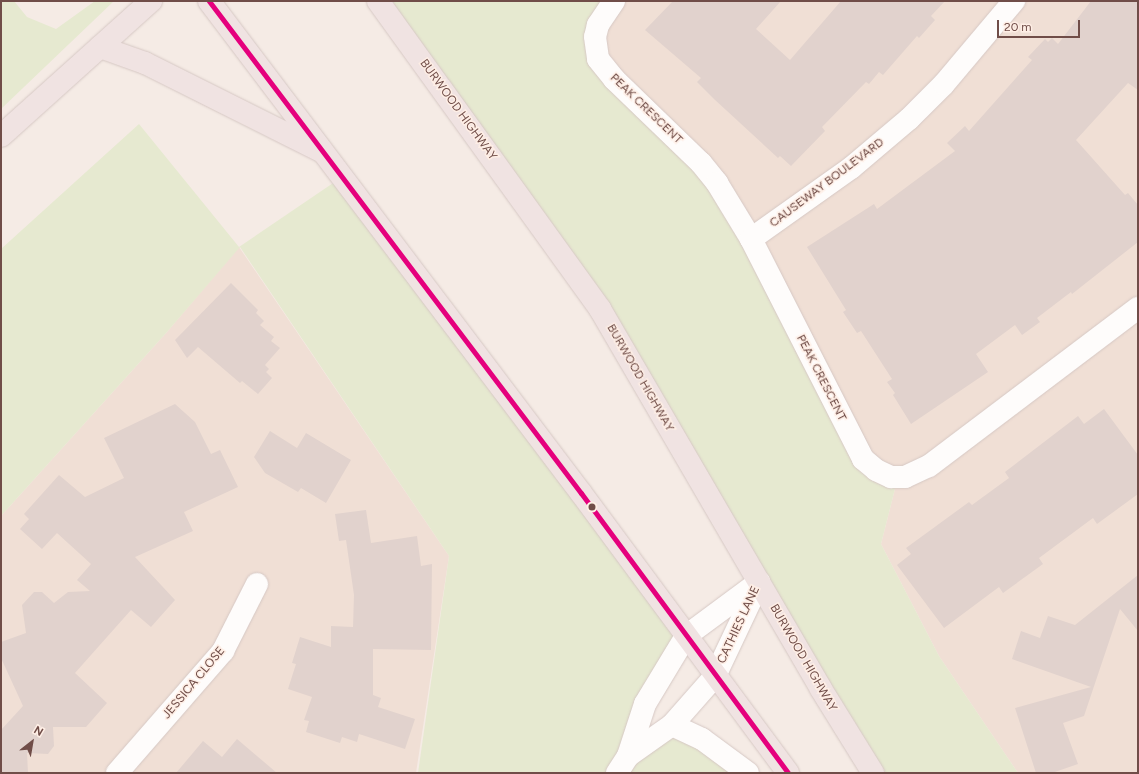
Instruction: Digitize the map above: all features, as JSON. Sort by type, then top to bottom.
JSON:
[{"type":"highway","points":[[1,136],[151,1]]},
{"type":"highway","points":[[209,1],[577,488],[788,773]]},
{"type":"highway","name":"BURWOOD HIGHWAY","points":[[378,1],[600,309],[759,582],[874,773]]},
{"type":"highway","points":[[100,47],[145,63],[324,153]]},
{"type":"street","name":"PEAK CRESCENT","points":[[614,1],[598,25],[596,48],[598,59],[606,70],[710,172],[751,239],[863,459],[876,470],[891,476],[905,477],[929,466],[1138,308]]},
{"type":"street","name":"CAUSEWAY BOULEVARD","points":[[751,239],[851,168],[909,119],[944,84],[1014,1]]},
{"type":"street","name":"CATHIES LANE","points":[[622,765],[645,704],[686,636],[759,582]]},
{"type":"street","name":"CATHIES LANE","points":[[622,765],[672,725],[715,676],[759,582]]},
{"type":"street","name":"JESSICA CLOSE","points":[[117,773],[223,651],[257,584]]},
{"type":"street","points":[[672,725],[702,739],[748,773]]},
{"type":"shaded area","points":[[501,1],[1138,1],[1138,773],[1018,773],[939,656],[881,544],[898,477],[891,477]]},
{"type":"shaded area","points":[[239,247],[449,556],[416,773],[1,773],[1,516],[167,332]]},
{"type":"green space","points":[[1,1],[14,1],[27,17],[56,29],[95,1],[114,1],[1,109]]},
{"type":"green space","points":[[378,1],[614,1],[595,48],[701,163],[862,457],[898,477],[881,544],[939,656],[1018,773],[874,773],[526,205]]},
{"type":"green space","points":[[139,124],[239,247],[342,177],[686,636],[628,756],[672,725],[748,773],[418,773],[449,556],[240,247],[167,332],[1,516],[1,249]]},
{"type":"building","points":[[673,1],[781,1],[756,29],[790,60],[841,1],[945,1],[931,16],[935,20],[919,38],[917,36],[883,75],[879,72],[869,84],[866,82],[822,127],[825,131],[791,166],[780,156],[778,158],[714,99],[697,82],[701,78],[645,30]]},
{"type":"building","points":[[1091,1],[1138,1],[1138,90],[1128,83],[1076,140],[1125,195],[1128,193],[1138,205],[1138,242],[1072,294],[1071,292],[1037,318],[1040,322],[1022,335],[1015,325],[976,354],[988,372],[911,424],[893,395],[895,393],[887,382],[892,379],[861,331],[857,333],[843,312],[846,310],[807,247],[874,204],[877,209],[955,151],[947,143],[965,126],[969,131],[1032,60],[1028,57],[1045,39],[1048,42],[1052,38],[1058,44]]},
{"type":"building","points":[[231,283],[258,310],[256,313],[264,321],[260,325],[274,337],[271,341],[280,348],[265,365],[269,369],[266,372],[272,378],[258,394],[242,381],[240,383],[198,347],[187,358],[175,340]]},
{"type":"building","points":[[175,404],[195,422],[211,454],[220,450],[238,487],[184,512],[193,531],[135,557],[175,600],[151,627],[131,610],[75,673],[107,703],[86,727],[53,727],[54,746],[48,754],[27,753],[28,773],[1,773],[1,730],[23,706],[1,658],[1,642],[26,633],[22,605],[34,592],[42,592],[54,603],[68,592],[90,591],[77,580],[91,564],[57,533],[42,549],[20,529],[29,519],[24,514],[59,475],[85,497],[124,478],[104,438]]},
{"type":"building","points":[[1104,409],[1138,455],[1138,494],[1097,524],[1093,518],[1039,558],[1043,564],[1003,593],[999,587],[944,628],[897,565],[911,554],[906,548],[969,502],[972,505],[1009,478],[1005,472],[1078,416],[1084,424]]},
{"type":"building","points":[[270,431],[297,448],[306,433],[351,460],[326,503],[301,488],[298,492],[265,473],[254,457]]},
{"type":"building","points":[[366,510],[371,543],[417,536],[421,566],[432,564],[431,650],[373,649],[373,695],[381,698],[378,707],[415,719],[405,749],[359,734],[357,742],[342,737],[340,743],[306,732],[309,721],[304,720],[312,697],[288,689],[296,664],[292,663],[300,637],[331,647],[331,626],[353,627],[354,595],[346,540],[339,541],[335,514]]},
{"type":"building","points":[[1138,575],[1138,631],[1120,609],[1084,716],[1063,723],[1078,764],[1052,773],[1036,773],[1015,708],[1091,687],[1012,659],[1021,631],[1040,638],[1048,616],[1075,625]]},
{"type":"building","points":[[237,739],[277,773],[176,773],[203,741],[222,757]]},
{"type":"transit line","points":[[209,1],[581,493],[788,773]]}]
